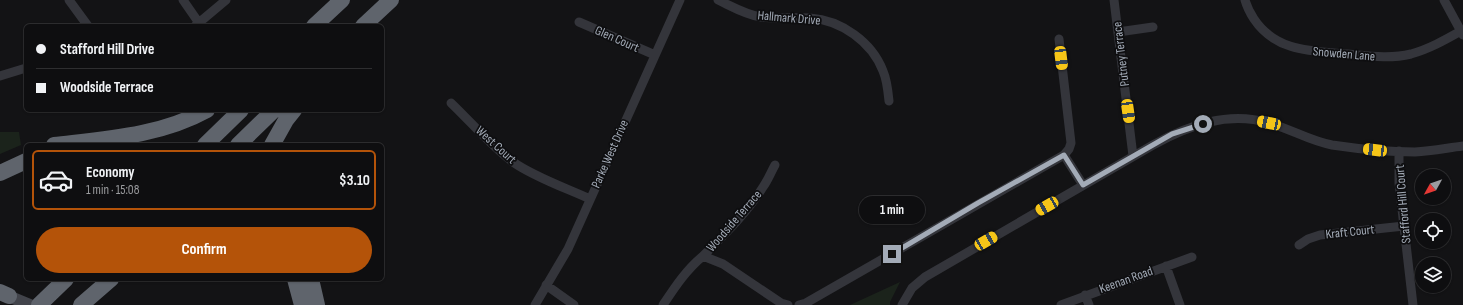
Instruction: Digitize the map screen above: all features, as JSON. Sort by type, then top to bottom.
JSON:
[{"type":"highway","points":[[316,24],[342,0]]},
{"type":"highway","points":[[329,24],[353,0]]},
{"type":"highway","points":[[365,24],[391,0]]},
{"type":"highway","points":[[373,24],[396,0]]},
{"type":"highway","points":[[69,143],[139,134],[181,122],[202,112]]},
{"type":"highway","points":[[207,143],[239,112]]},
{"type":"highway","points":[[240,143],[272,112]]},
{"type":"highway","points":[[273,143],[286,120],[292,112]]},
{"type":"highway","points":[[0,162],[24,152]]},
{"type":"highway","points":[[0,173],[24,162]]},
{"type":"highway","points":[[34,305],[56,281]]},
{"type":"highway","points":[[39,305],[64,281]]},
{"type":"highway","points":[[72,305],[97,281]]},
{"type":"highway","points":[[80,305],[109,281]]},
{"type":"highway","points":[[296,281],[302,305]]},
{"type":"highway","points":[[311,281],[317,305]]},
{"type":"main road","points":[[3,294],[30,305]]},
{"type":"street","points":[[69,0],[87,24]]},
{"type":"street","points":[[183,0],[197,24],[226,0]]},
{"type":"street","name":"Parke West Drive","points":[[535,305],[568,249],[680,0]]},
{"type":"street","name":"Hallmark Drive","points":[[718,0],[760,17],[811,18],[834,23],[850,31],[861,39],[874,54],[883,70],[888,88],[889,101]]},
{"type":"street","name":"Putney Terrace","points":[[1114,0],[1133,156]]},
{"type":"street","name":"Snowden Lane","points":[[1245,0],[1254,19],[1268,35],[1292,48],[1373,56],[1398,56],[1422,51],[1462,33]]},
{"type":"street","points":[[1444,0],[1462,33]]},
{"type":"street","name":"Glen Court","points":[[579,22],[655,55]]},
{"type":"street","points":[[1118,32],[1153,27]]},
{"type":"street","points":[[798,305],[806,303],[1064,155],[1069,149],[1071,143],[1059,39]]},
{"type":"street","points":[[0,76],[24,69]]},
{"type":"street","name":"West Court","points":[[451,103],[503,155],[513,163],[590,199]]},
{"type":"street","points":[[902,305],[912,288],[925,277],[1133,156],[1172,134],[1192,126],[1232,118],[1245,118],[1269,123],[1332,145],[1399,152],[1416,152],[1463,146]]},
{"type":"street","name":"Stafford Hill Court","points":[[1399,152],[1399,183],[1412,305]]},
{"type":"street","points":[[1064,155],[1083,185]]},
{"type":"street","name":"Woodside Terrace","points":[[663,305],[692,265],[703,256],[726,232],[763,188],[775,165]]},
{"type":"street","name":"Kraft Court","points":[[1299,245],[1308,239],[1320,235],[1404,226]]},
{"type":"street","name":"Woodside Terrace","points":[[703,256],[723,264],[781,303],[788,305]]},
{"type":"street","name":"Keenan Road","points":[[1061,305],[1192,257]]},
{"type":"street","points":[[1166,266],[1180,305]]},
{"type":"street","points":[[546,285],[574,305]]},
{"type":"street","points":[[1086,295],[1089,305]]},
{"type":"shaded area","points":[[0,132],[19,132],[21,145],[0,154]]},
{"type":"shaded area","points":[[900,282],[890,305],[850,305]]},
{"type":"route","points":[[892,254],[1055,158],[1064,155],[1083,185],[1172,134],[1192,126],[1203,124]]}]
